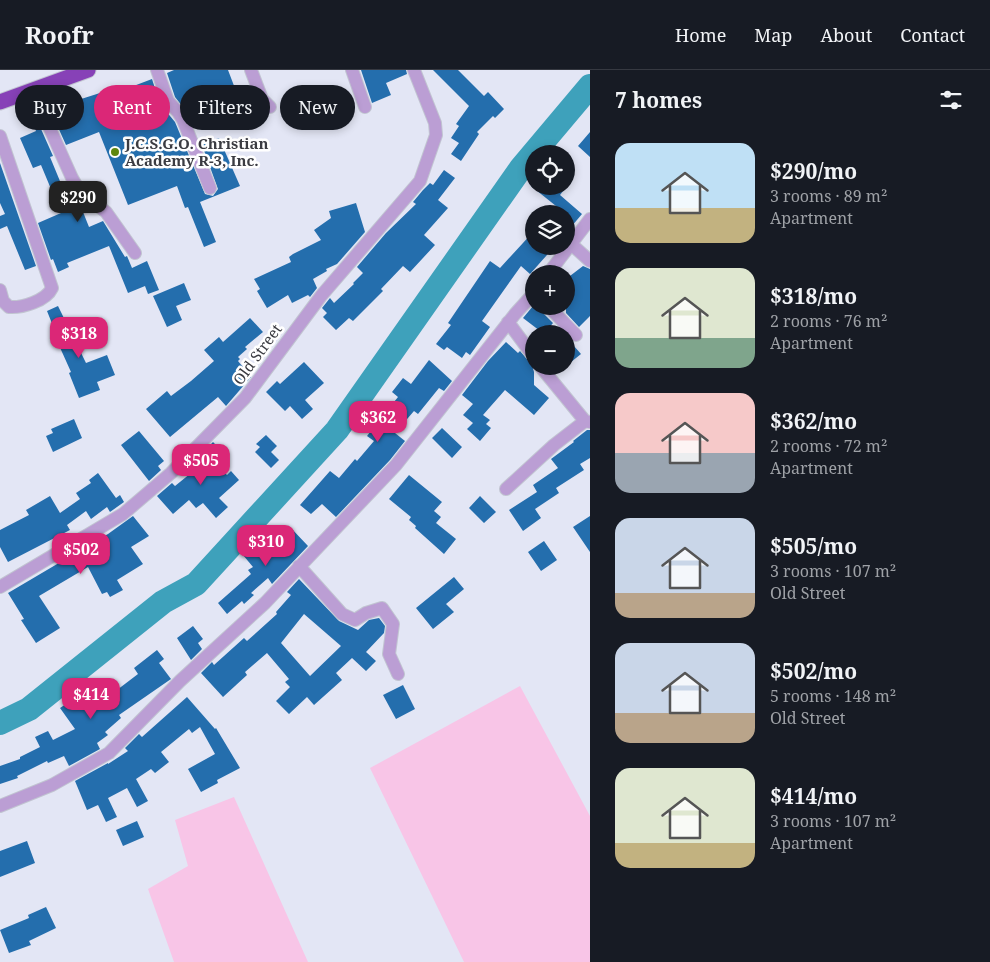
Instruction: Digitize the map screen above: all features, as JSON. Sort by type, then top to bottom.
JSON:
[{"type":"highway","points":[[47,85],[88,70]]},
{"type":"highway","points":[[0,102],[15,97]]},
{"type":"street","points":[[157,70],[168,101],[178,112],[182,120],[210,188]]},
{"type":"street","points":[[251,70],[257,85]]},
{"type":"street","points":[[352,70],[365,107]]},
{"type":"street","name":"Old Street","points":[[0,587],[123,514],[171,473],[245,398],[321,296],[420,181],[436,135],[435,123],[414,70]]},
{"type":"street","points":[[51,130],[80,192],[106,212],[135,253]]},
{"type":"street","points":[[0,136],[52,288],[45,297],[18,308],[9,307],[4,301],[0,290]]},
{"type":"street","points":[[575,237],[590,219]]},
{"type":"street","points":[[575,248],[590,261]]},
{"type":"street","points":[[0,806],[52,785],[109,753],[180,681],[265,603],[396,465],[525,303]]},
{"type":"street","points":[[557,315],[576,335]]},
{"type":"street","points":[[508,322],[525,346]]},
{"type":"street","points":[[506,489],[554,445],[588,422],[548,375]]},
{"type":"street","points":[[300,566],[342,614],[355,620],[366,613],[382,608],[393,624],[389,654],[398,674]]},
{"type":"shaded area","points":[[520,686],[590,816],[590,962],[464,962],[370,768]]},
{"type":"shaded area","points":[[234,797],[308,962],[174,962],[148,889],[188,866],[175,820]]},
{"type":"building","points":[[174,70],[228,70],[234,85],[180,85],[180,103],[175,97],[167,73]]},
{"type":"building","points":[[361,70],[406,70],[407,74],[386,83],[391,95],[372,103]]},
{"type":"building","points":[[433,70],[458,70],[484,96],[488,92],[504,109],[495,118],[493,116],[477,132],[479,134],[461,161],[451,154],[459,143],[451,138],[459,126],[456,124],[469,106]]},
{"type":"building","points":[[152,79],[154,85],[136,85]]},
{"type":"building","points":[[94,95],[94,130],[170,130],[170,116],[175,122],[205,194],[213,196],[218,189],[202,145],[219,138],[240,186],[200,202],[216,242],[204,247],[188,207],[185,208],[177,186],[128,205],[99,132],[66,145],[59,130],[84,130],[84,98]]},
{"type":"building","points":[[41,130],[53,156],[50,157],[62,186],[65,184],[76,209],[81,207],[89,227],[103,221],[125,257],[127,256],[132,268],[147,261],[159,290],[148,294],[145,286],[128,293],[109,246],[67,263],[69,267],[58,272],[53,259],[51,260],[38,223],[61,213],[41,165],[33,168],[20,138]]},
{"type":"building","points":[[590,132],[590,157],[578,146]]},
{"type":"building","points":[[0,163],[36,266],[25,270],[7,226],[0,229],[0,216],[5,214],[0,203]]},
{"type":"building","points":[[444,170],[455,178],[438,200],[448,208],[424,235],[435,245],[410,272],[403,266],[381,289],[383,291],[353,321],[349,318],[336,330],[323,317],[327,313],[322,308],[330,298],[334,303],[354,284],[363,273],[357,267],[386,233],[416,204],[413,202],[423,190],[430,183],[433,185]]},
{"type":"building","points":[[542,195],[560,195],[572,205],[555,205]]},
{"type":"building","points":[[356,203],[365,232],[337,264],[326,269],[327,271],[313,279],[317,288],[310,297],[308,295],[292,303],[288,295],[267,308],[257,291],[260,289],[254,279],[291,262],[289,257],[293,254],[321,240],[314,230],[331,218],[329,211]]},
{"type":"building","points":[[575,208],[582,214],[575,222]]},
{"type":"building","points":[[525,241],[525,255],[547,255],[538,265],[525,265],[525,270],[521,266],[482,321],[490,327],[470,355],[466,352],[462,358],[447,347],[444,350],[436,344],[451,325],[448,323],[490,261],[500,268]]},
{"type":"building","points":[[583,266],[590,269],[590,316],[579,327],[568,315],[575,315],[575,272]]},
{"type":"building","points":[[184,283],[191,300],[176,306],[182,320],[167,327],[153,296]]},
{"type":"building","points":[[58,306],[86,363],[107,355],[115,375],[97,382],[100,390],[79,398],[69,373],[71,372],[53,332],[55,331],[47,311]]},
{"type":"building","points":[[526,315],[545,315],[553,323],[551,325],[532,325],[523,318]]},
{"type":"building","points":[[250,318],[263,332],[245,347],[247,349],[238,357],[240,359],[238,361],[251,377],[226,406],[218,397],[170,437],[146,409],[167,391],[171,396],[214,361],[204,350],[219,337],[223,342]]},
{"type":"building","points":[[506,342],[518,353],[520,351],[525,357],[525,375],[534,375],[534,385],[549,398],[534,415],[505,390],[483,415],[490,420],[486,424],[491,428],[480,441],[467,429],[473,423],[463,415],[473,404],[462,395],[488,361]]},
{"type":"building","points":[[575,347],[581,354],[575,359]]},
{"type":"building","points":[[429,360],[452,381],[444,391],[439,388],[418,414],[414,411],[395,433],[405,441],[390,460],[336,517],[322,504],[311,514],[300,505],[330,471],[339,478],[355,459],[357,461],[374,441],[367,436],[398,397],[392,392],[403,378],[411,384]]},
{"type":"building","points":[[304,362],[324,383],[305,400],[313,409],[302,419],[290,406],[285,411],[266,392],[277,381],[280,384]]},
{"type":"building","points":[[74,419],[82,438],[53,452],[46,436],[53,433],[51,429]]},
{"type":"building","points":[[442,428],[462,447],[452,458],[432,438]]},
{"type":"building","points":[[587,430],[590,430],[590,458],[580,464],[584,470],[556,488],[559,493],[535,509],[541,518],[523,531],[509,510],[537,492],[533,485],[558,468],[551,459]]},
{"type":"building","points":[[139,431],[164,461],[158,466],[161,470],[149,481],[121,445]]},
{"type":"building","points":[[266,435],[277,446],[271,452],[279,460],[271,468],[255,452],[260,447],[256,444]]},
{"type":"building","points":[[213,442],[219,448],[209,457],[227,475],[231,471],[239,480],[219,498],[228,507],[216,518],[203,503],[196,508],[189,500],[173,514],[157,496],[172,483],[175,486],[196,469],[192,464]]},
{"type":"building","points":[[98,473],[116,498],[120,495],[124,502],[110,512],[107,507],[91,519],[86,511],[67,525],[70,530],[8,562],[0,547],[0,530],[29,515],[26,510],[50,496],[60,513],[80,499],[76,493],[91,483],[89,480]]},
{"type":"building","points":[[409,475],[442,502],[434,511],[441,517],[436,523],[456,539],[444,554],[415,528],[416,526],[409,520],[411,517],[389,499]]},
{"type":"building","points":[[480,496],[496,512],[484,523],[469,508]]},
{"type":"building","points":[[133,516],[149,536],[131,547],[143,564],[117,580],[123,590],[110,597],[107,592],[102,594],[88,567],[39,596],[60,628],[36,643],[21,620],[24,619],[8,593],[108,534]]},
{"type":"building","points":[[590,516],[590,552],[573,527]]},
{"type":"building","points":[[290,527],[308,546],[272,584],[268,578],[251,593],[254,595],[244,604],[242,601],[227,614],[218,603],[251,574],[248,570],[253,567],[243,555],[255,546],[261,554]]},
{"type":"building","points":[[544,541],[557,560],[541,571],[528,552]]},
{"type":"building","points":[[454,577],[464,589],[446,604],[454,612],[433,629],[416,608]]},
{"type":"building","points":[[299,579],[339,621],[358,630],[369,620],[379,618],[385,626],[384,633],[366,652],[376,661],[366,671],[352,658],[336,673],[342,680],[314,705],[307,697],[289,714],[276,701],[290,687],[285,682],[289,679],[267,653],[245,672],[247,675],[223,697],[201,673],[212,662],[214,665],[244,638],[247,641],[277,614],[276,612],[291,595],[287,592]],"holes":[[[304,614],[341,646],[310,676],[281,643]]]},
{"type":"building","points":[[193,626],[203,639],[198,643],[202,649],[191,660],[177,638]]},
{"type":"building","points":[[157,650],[164,659],[159,663],[171,679],[119,715],[121,718],[105,732],[108,735],[97,743],[100,749],[69,766],[64,756],[48,763],[47,761],[17,776],[18,778],[0,784],[0,766],[20,759],[20,757],[40,747],[35,737],[48,731],[53,740],[75,729],[60,708],[78,696],[85,706],[105,690],[101,685],[109,679],[117,690],[138,674],[134,668]]},
{"type":"building","points":[[403,685],[415,709],[396,719],[383,695]]},
{"type":"building","points":[[187,697],[216,728],[240,768],[217,780],[218,783],[201,792],[188,769],[215,754],[200,727],[192,733],[189,729],[161,752],[169,762],[155,773],[151,769],[136,779],[148,801],[137,807],[127,788],[108,798],[117,817],[106,822],[98,805],[87,810],[75,781],[128,751],[125,748],[139,734],[142,737]]},
{"type":"building","points":[[137,821],[144,837],[123,846],[116,830]]},
{"type":"building","points":[[27,841],[35,863],[0,877],[0,851]]},
{"type":"building","points":[[46,907],[56,928],[29,941],[31,945],[9,953],[0,930],[29,918],[28,915]]},
{"type":"waterway","points":[[0,723],[29,709],[163,602],[196,584],[337,430],[521,168],[590,86]]},
{"type":"place","name":"J.C.S.G.O. Christian Academy R-3, Inc.","points":[[115,152]]}]
